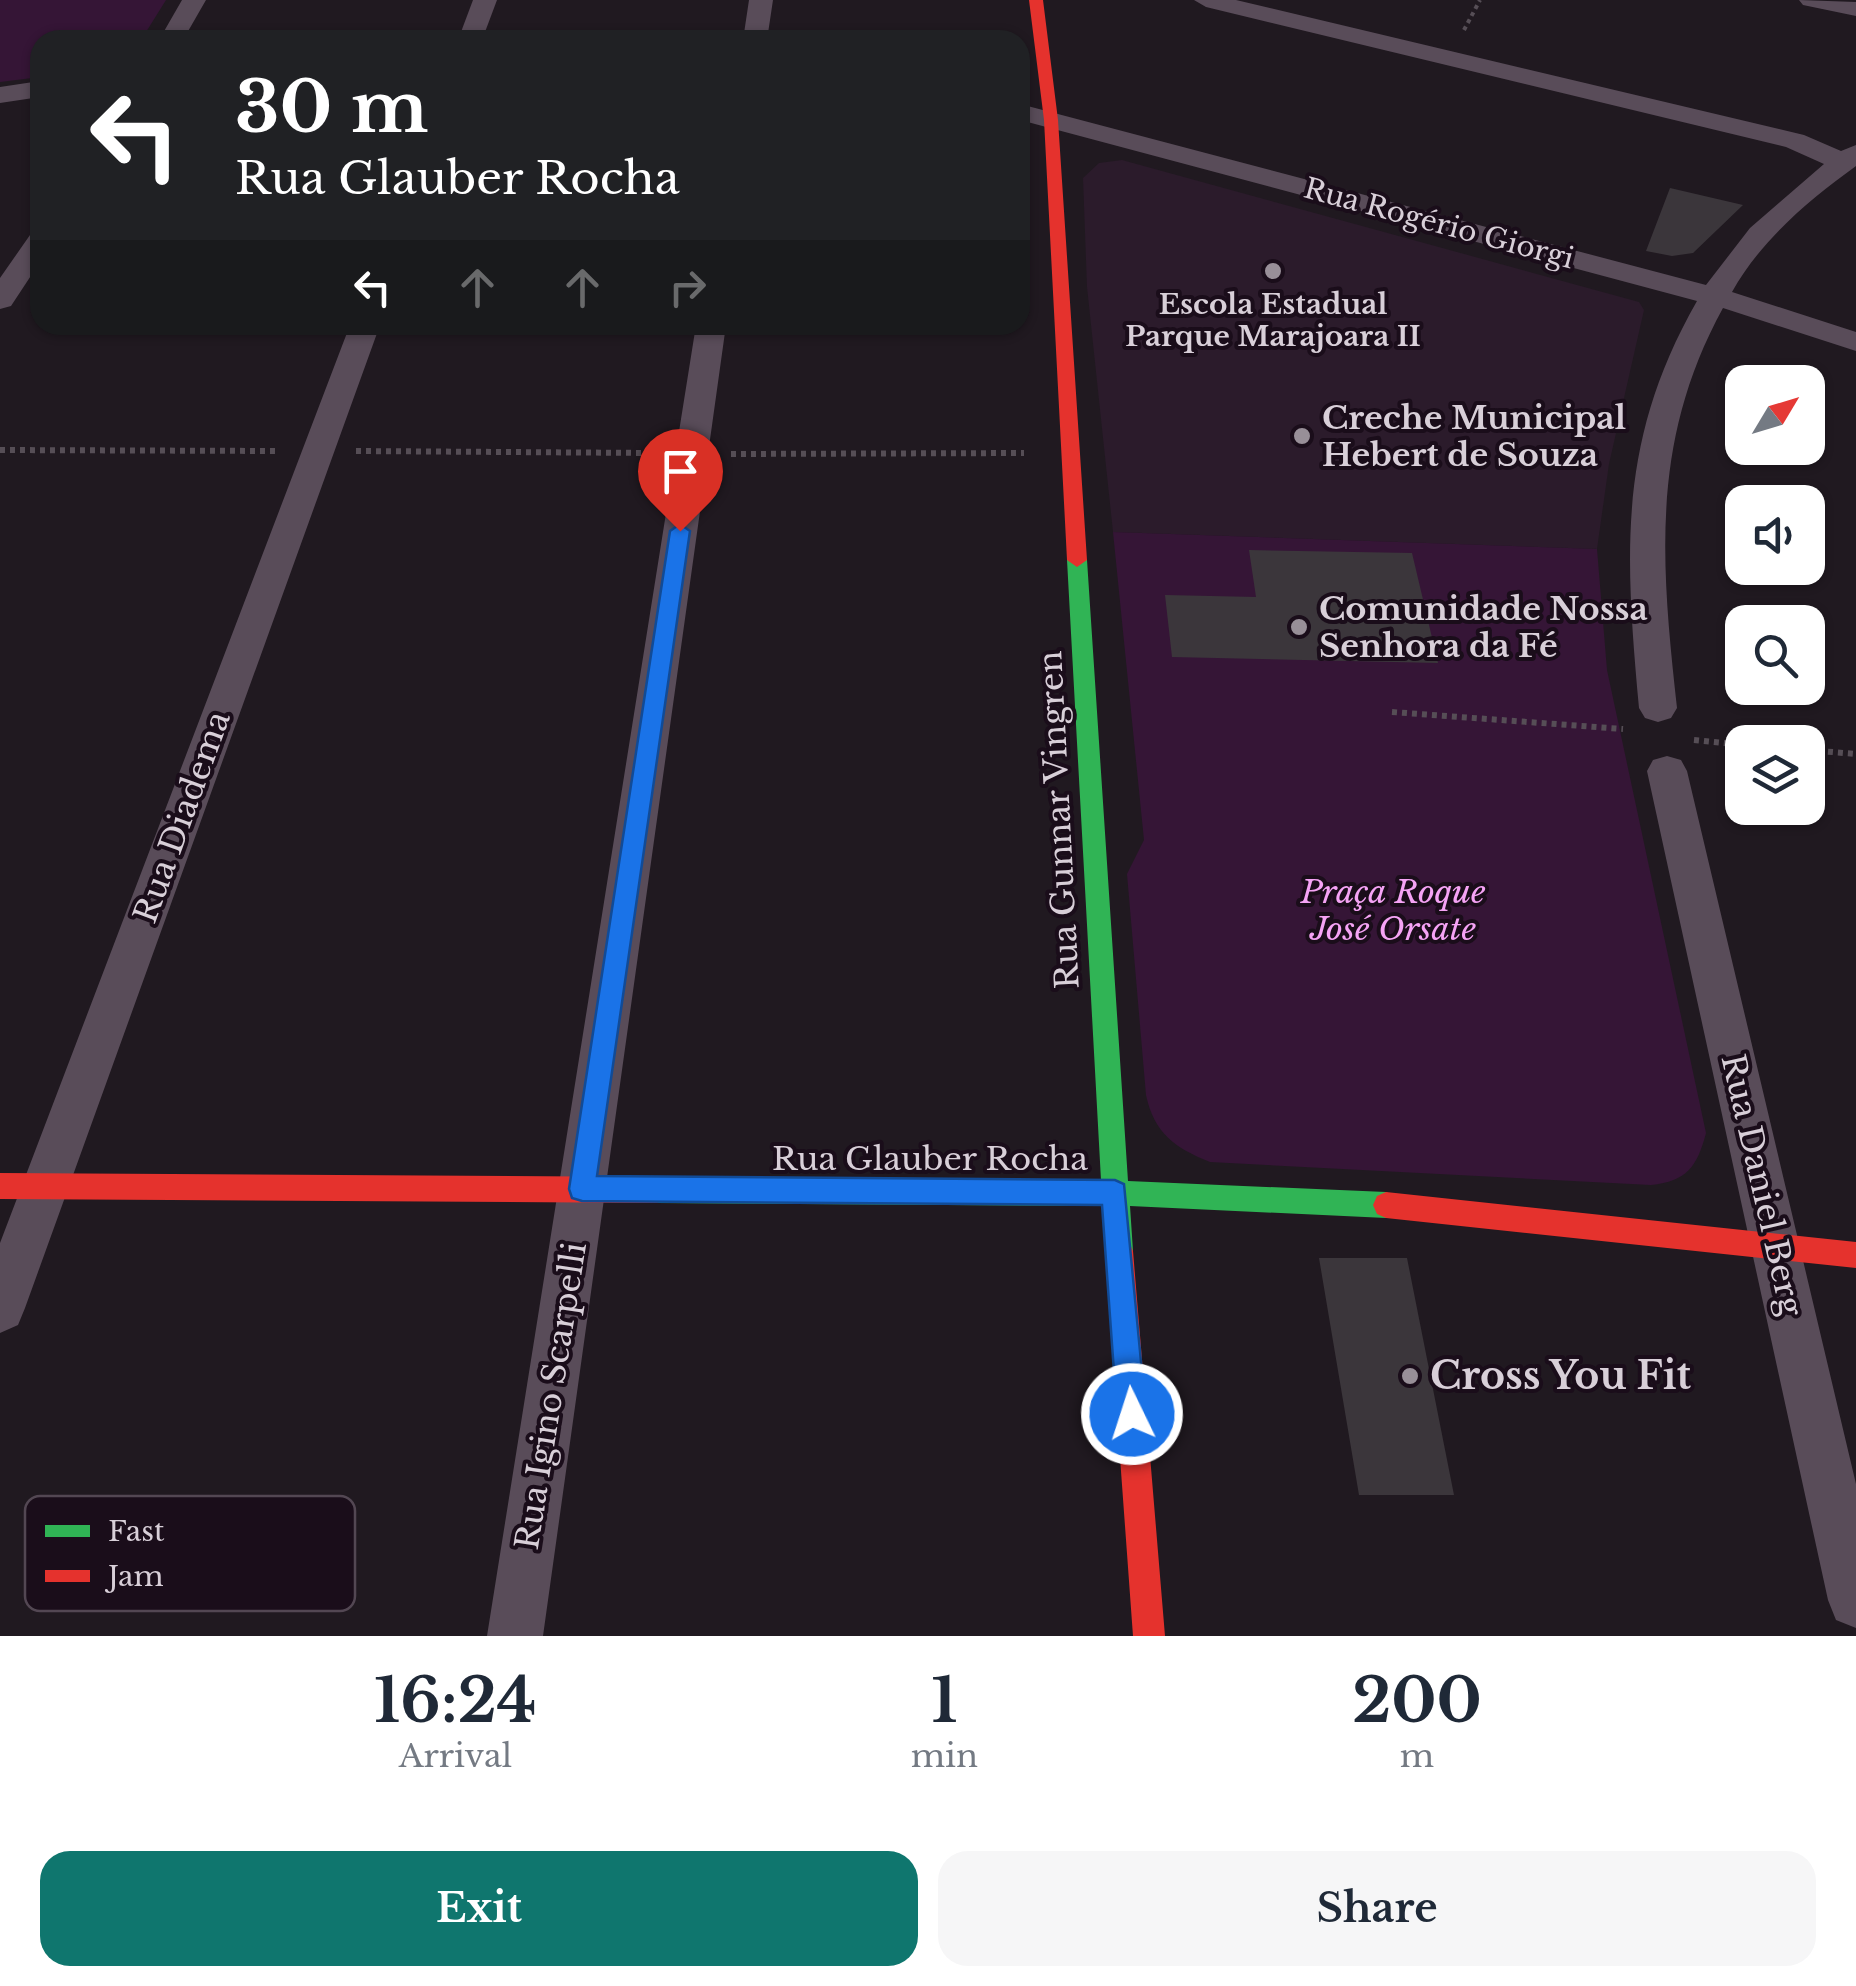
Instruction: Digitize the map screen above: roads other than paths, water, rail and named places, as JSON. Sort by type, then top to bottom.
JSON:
[{"type":"street","points":[[176,30],[194,0]]},
{"type":"street","points":[[474,30],[485,0]]},
{"type":"street","points":[[756,30],[761,0]]},
{"type":"street","name":"Rua Gunnar Vingren","points":[[1036,0],[1051,120],[1115,1193],[1149,1636]]},
{"type":"street","points":[[1206,0],[1795,141],[1849,158]]},
{"type":"street","points":[[1811,0],[1856,9]]},
{"type":"street","points":[[0,95],[30,91]]},
{"type":"street","name":"Rua Rogério Giorgi","points":[[1030,115],[1715,296],[1856,342]]},
{"type":"street","points":[[1650,719],[1645,577],[1659,418],[1684,352],[1749,244],[1849,158]]},
{"type":"street","points":[[0,300],[30,256]]},
{"type":"street","name":"Rua Diadema","points":[[0,1308],[22,1186],[361,335]]},
{"type":"street","name":"Rua Igino Scarpelli","points":[[515,1636],[709,335]]},
{"type":"street","name":"Rua Daniel Berg","points":[[1673,754],[1775,1246],[1856,1600]]},
{"type":"street","name":"Rua Glauber Rocha","points":[[22,1186],[1115,1193],[1420,1206],[1856,1255]]},
{"type":"place","name":"Escola Estadual Parque Marajoara II","points":[[1273,271]]},
{"type":"place","name":"Creche Municipal Hebert de Souza","points":[[1302,436]]},
{"type":"place","name":"Comunidade Nossa Senhora da Fé","points":[[1299,627]]},
{"type":"place","name":"Cross You Fit","points":[[1410,1376]]},
{"type":"park label","name":"Praça Roque José Orsate","points":[[1393,910]]}]
